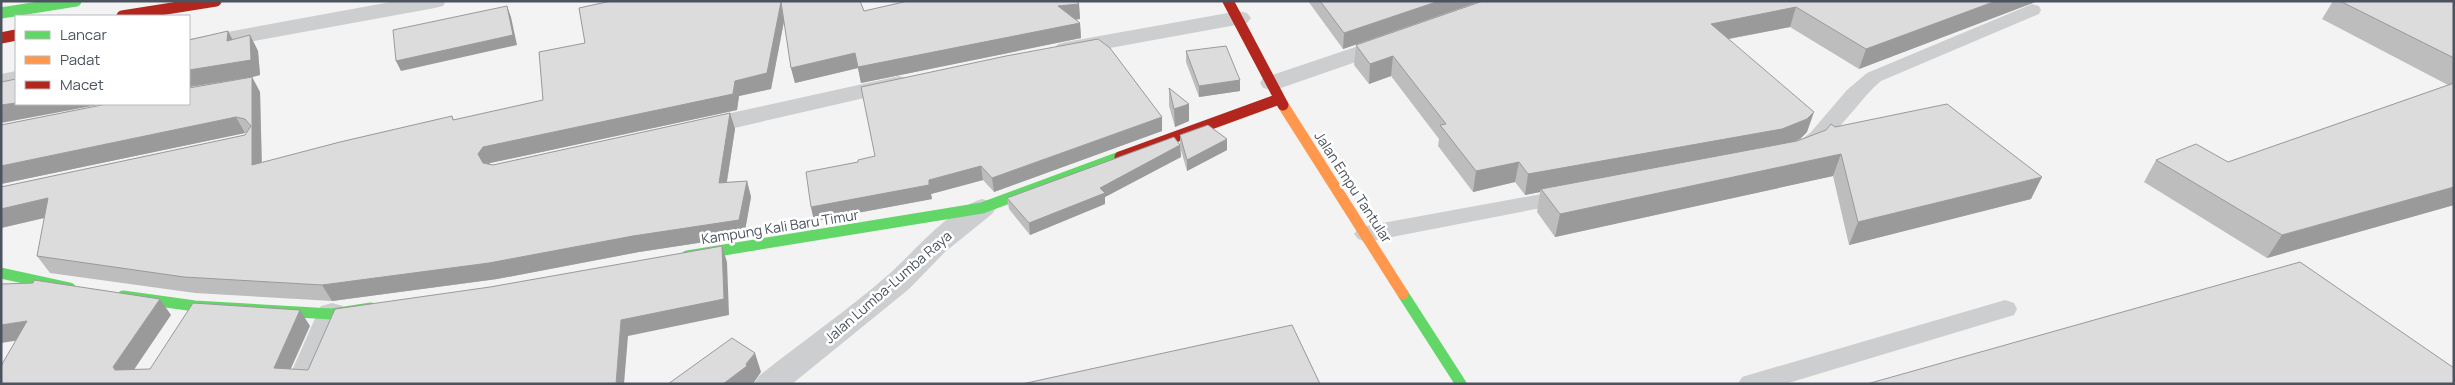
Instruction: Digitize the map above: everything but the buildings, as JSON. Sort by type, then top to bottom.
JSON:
[{"type":"main road","points":[[1,13],[76,1]]},
{"type":"main road","points":[[128,15],[216,1]]},
{"type":"main road","name":"Jalan Empu Tantular","points":[[1234,10],[1276,91],[1461,384]]},
{"type":"main road","points":[[1,38],[15,35]]},
{"type":"main road","name":"Kampung Kali Baru Timur","points":[[676,258],[867,229],[982,208],[1276,91]]},
{"type":"main road","points":[[7,277],[78,289]]},
{"type":"main road","points":[[108,294],[196,306],[332,314],[380,307]]},
{"type":"street","points":[[190,46],[435,1]]},
{"type":"street","points":[[1045,53],[1234,10]]},
{"type":"street","points":[[1276,91],[1410,36]]},
{"type":"street","points":[[1,81],[15,78]]},
{"type":"street","points":[[673,134],[921,78]]},
{"type":"street","name":"Jalan Lumba-Lumba Raya","points":[[770,384],[898,282],[935,245],[982,208]]},
{"type":"street","points":[[175,335],[196,306]]},
{"type":"street","points":[[302,384],[332,314]]},
{"type":"lane","points":[[1781,157],[1808,146],[1864,83],[1874,77],[2032,10]]},
{"type":"lane","points":[[1366,234],[1586,192]]},
{"type":"lane","points":[[1751,384],[2005,308]]},
{"type":"traffic: fast","points":[[1,13],[76,1]]},
{"type":"traffic: fast","points":[[687,256],[982,208],[1120,157]]},
{"type":"traffic: fast","points":[[1,273],[70,288]]},
{"type":"traffic: fast","points":[[1403,294],[1461,384]]},
{"type":"traffic: fast","points":[[123,296],[195,306],[332,314],[371,308]]},
{"type":"traffic: slow","points":[[1283,105],[1403,294]]},
{"type":"traffic: jam","points":[[128,15],[216,1]]},
{"type":"traffic: jam","points":[[1228,1],[1283,105]]},
{"type":"traffic: jam","points":[[1,38],[15,35]]},
{"type":"traffic: jam","points":[[1120,157],[1279,99]]}]
